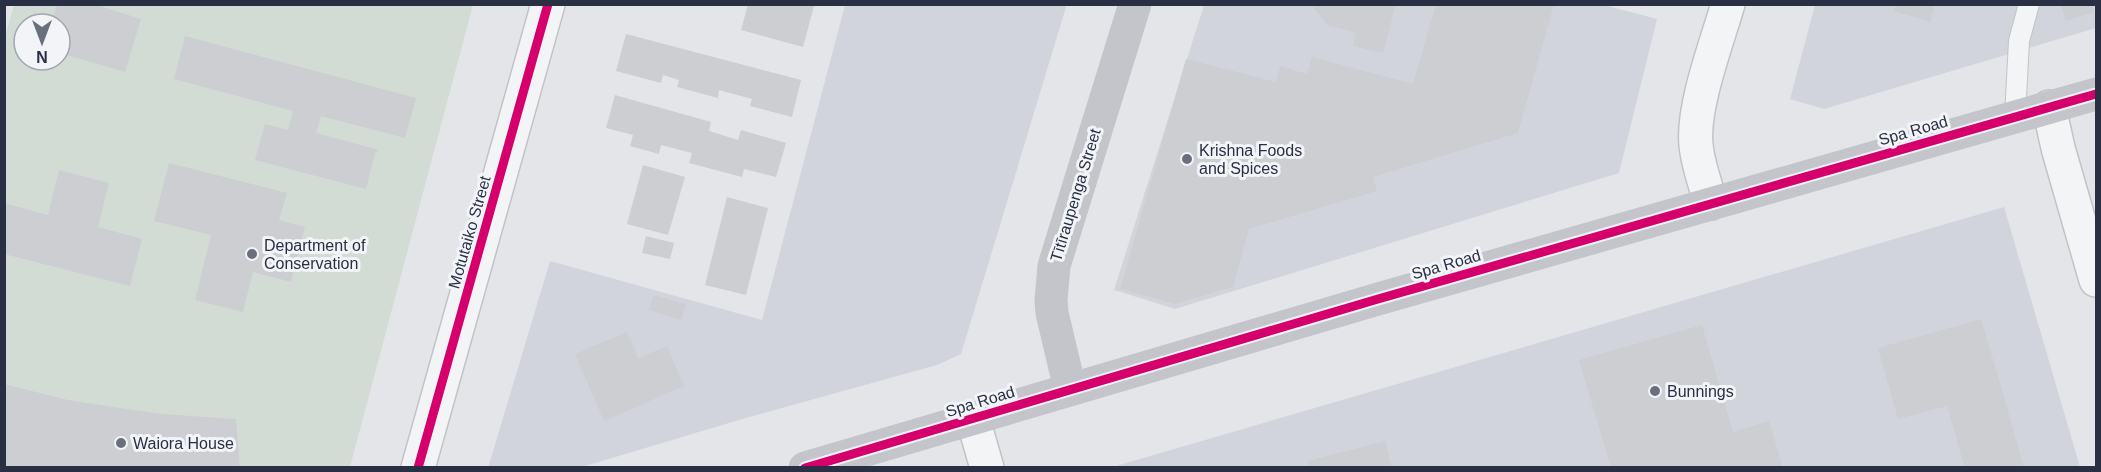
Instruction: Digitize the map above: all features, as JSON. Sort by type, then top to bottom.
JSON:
[{"type":"main road","name":"Tītīraupenga Street","points":[[1070,389],[1052,313],[1054,266],[1133,6]]},
{"type":"main road","name":"Spa Road","points":[[805,468],[1711,203],[2097,94]]},
{"type":"street","name":"Motutaiko Street","points":[[418,468],[548,4]]},
{"type":"street","points":[[1711,203],[1699,165],[1695,142],[1699,105],[1728,4]]},
{"type":"street","points":[[2049,107],[2058,148],[2097,280]]},
{"type":"street","points":[[972,419],[987,468]]},
{"type":"lane","points":[[2015,117],[2019,41],[2029,4]]},
{"type":"shaded area","points":[[1064,4],[1066,7],[961,354],[937,365],[739,420],[582,467],[488,468],[550,261],[762,320],[845,5]]},
{"type":"shaded area","points":[[1600,4],[1657,19],[1619,173],[1175,309],[1114,290],[1204,5]]},
{"type":"shaded area","points":[[14,5],[473,5],[350,467],[5,468],[4,39]]},
{"type":"shaded area","points":[[1815,5],[2096,5],[2096,28],[1824,109],[1790,99]]},
{"type":"shaded area","points":[[2004,207],[2080,467],[1109,468]]},
{"type":"building","points":[[57,4],[93,4],[141,19],[125,72],[72,57],[72,12],[55,12]]},
{"type":"building","points":[[748,4],[814,6],[803,47],[741,30]]},
{"type":"building","points":[[1311,4],[1388,4],[1395,7],[1383,53],[1353,46],[1356,32],[1328,26]]},
{"type":"building","points":[[1436,4],[1554,4],[1518,133],[1373,177],[1377,191],[1249,229],[1233,287],[1175,304],[1120,289],[1186,59],[1276,82],[1280,66],[1307,74],[1312,57],[1413,84]]},
{"type":"building","points":[[1896,4],[1935,4],[1930,22],[1894,11]]},
{"type":"building","points":[[2061,4],[2092,4],[2094,12],[2066,21]]},
{"type":"building","points":[[626,34],[801,80],[792,117],[750,106],[752,99],[719,90],[718,98],[677,87],[679,80],[663,75],[661,83],[616,71]]},
{"type":"building","points":[[185,36],[416,98],[405,138],[321,116],[316,133],[379,150],[375,153],[366,189],[255,160],[265,124],[288,130],[293,111],[174,79]]},
{"type":"building","points":[[615,95],[711,122],[709,131],[738,140],[741,130],[786,143],[776,177],[744,169],[742,177],[689,163],[692,153],[661,145],[659,154],[630,146],[633,135],[606,128]]},
{"type":"building","name":"Department of Conservation","points":[[169,163],[287,193],[279,220],[305,227],[291,282],[253,272],[243,312],[195,300],[211,235],[154,221]]},
{"type":"building","points":[[643,165],[685,177],[668,235],[627,224]]},
{"type":"building","points":[[59,170],[109,183],[98,227],[142,239],[130,286],[4,254],[4,203],[48,215]]},
{"type":"building","points":[[727,197],[768,208],[746,295],[705,285]]},
{"type":"building","points":[[646,236],[674,243],[670,259],[642,253]]},
{"type":"building","points":[[654,295],[686,304],[681,320],[649,310]]},
{"type":"building","points":[[1981,319],[2024,468],[1965,468],[1947,406],[1898,419],[1878,348]]},
{"type":"building","name":"Bunnings","points":[[1702,325],[1733,432],[1769,421],[1783,468],[1611,468],[1579,360]]},
{"type":"building","points":[[627,332],[638,358],[667,346],[684,386],[604,421],[575,354]]},
{"type":"building","name":"Waiora House","points":[[4,384],[68,400],[113,407],[162,414],[236,419],[240,468],[4,468]]},
{"type":"building","points":[[1385,441],[1392,468],[1310,468],[1308,461]]},
{"type":"cycle path","points":[[418,468],[548,4]]},
{"type":"cycle path","points":[[805,468],[1378,299],[2096,94]]},
{"type":"place","name":"Krishna Foods and Spices","points":[[1187,159]]},
{"type":"place","name":"Department of Conservation","points":[[252,254]]},
{"type":"place","name":"Bunnings","points":[[1655,391]]},
{"type":"place","name":"Waiora House","points":[[121,443]]}]
